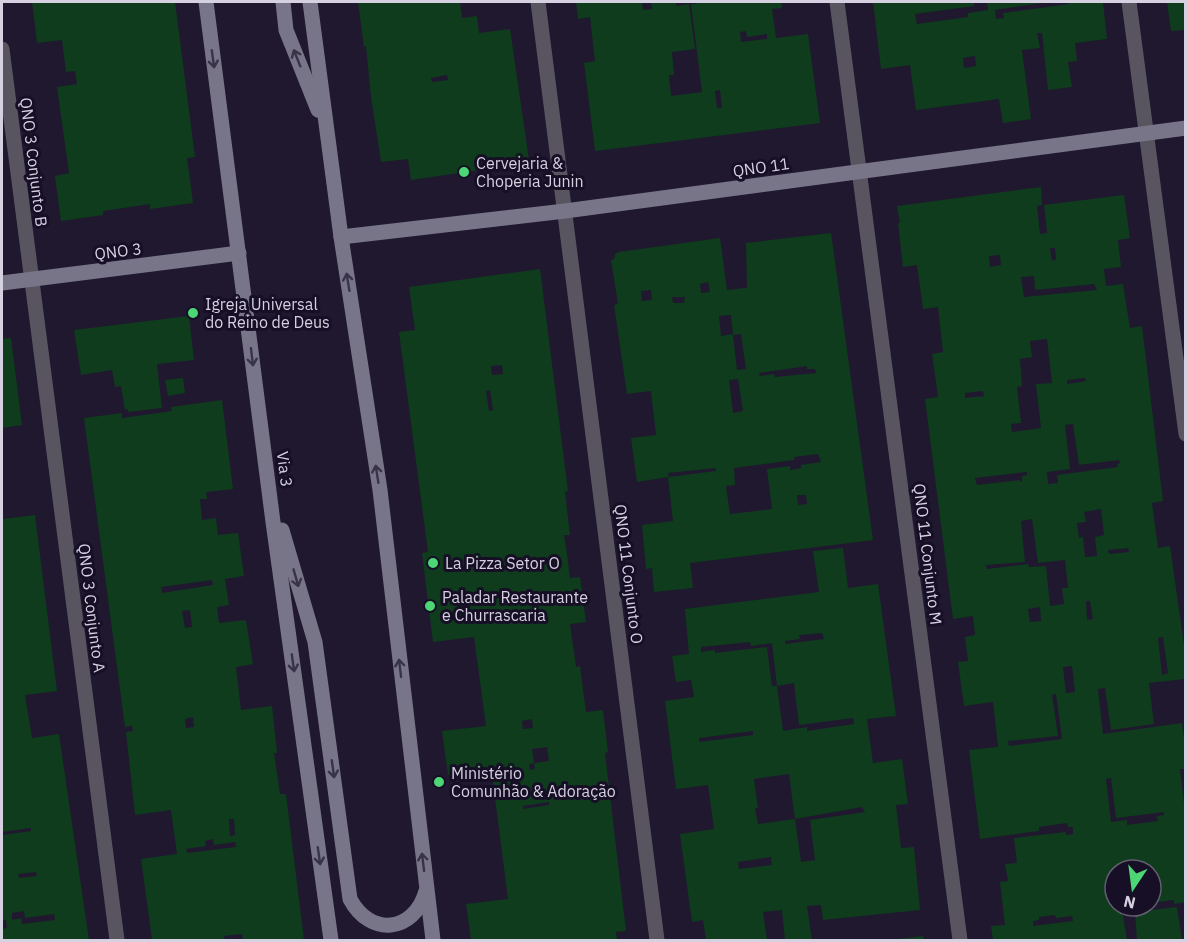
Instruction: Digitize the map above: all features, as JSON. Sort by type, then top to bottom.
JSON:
[{"type":"main road","name":"Via 3","points":[[206,2],[268,481],[331,940]]},
{"type":"main road","points":[[283,2],[286,30],[327,132]]},
{"type":"main road","points":[[310,2],[341,237],[380,490],[433,940]]},
{"type":"main road","name":"QNO 11","points":[[341,237],[565,211],[1185,128]]},
{"type":"main road","name":"QNO 3","points":[[2,283],[239,254]]},
{"type":"main road","points":[[268,481],[315,642],[351,899],[356,910],[366,919],[378,924],[391,925],[404,922],[415,914],[423,903],[427,889]]},
{"type":"street","name":"QNO 11 Conjunto O","points":[[538,2],[657,940]]},
{"type":"street","name":"QNO 11 Conjunto M","points":[[837,2],[960,940]]},
{"type":"street","points":[[1130,2],[1185,434]]},
{"type":"street","name":"QNO 3 Conjunto B","points":[[2,49],[31,280]]},
{"type":"street","name":"QNO 3 Conjunto A","points":[[31,280],[117,940]]},
{"type":"building","points":[[32,2],[175,2],[195,157],[187,158],[193,203],[150,209],[150,204],[103,211],[103,215],[61,221],[55,176],[69,173],[57,87],[77,84],[75,71],[66,72],[62,40],[37,43]]},
{"type":"building","points":[[358,2],[460,2],[462,18],[477,16],[479,33],[510,29],[529,160],[514,163],[514,165],[411,180],[408,159],[381,162],[366,46],[364,47]],"holes":[[[447,75],[448,80],[432,82],[431,78]]]},
{"type":"building","points":[[576,2],[642,2],[643,10],[652,9],[651,2],[676,2],[676,6],[689,4],[695,49],[672,52],[674,75],[669,75],[671,96],[702,92],[691,4],[696,4],[696,2],[781,2],[782,8],[772,9],[776,38],[808,34],[820,123],[595,151],[584,63],[595,61],[590,17],[578,19]],"holes":[[[746,31],[747,37],[767,34],[767,39],[741,42],[740,32]],[[720,90],[722,108],[717,108],[715,91]]]},
{"type":"building","points":[[873,2],[974,2],[974,6],[915,14],[917,24],[968,17],[968,13],[988,10],[987,2],[1048,2],[995,10],[996,19],[1004,18],[1003,13],[1069,4],[1068,2],[1103,2],[1107,39],[1075,43],[1077,61],[1068,62],[1072,87],[1048,90],[1042,33],[1037,33],[1040,48],[1022,50],[1031,119],[1003,123],[999,99],[916,110],[910,65],[881,69]],"holes":[[[975,56],[976,66],[964,68],[963,58]]]},
{"type":"building","points":[[1167,2],[1185,2],[1185,30],[1171,31]]},
{"type":"building","points":[[1041,187],[1042,205],[1037,206],[1040,234],[1047,233],[1044,205],[1124,195],[1130,238],[1118,240],[1121,267],[1104,269],[1106,286],[1123,284],[1130,328],[1142,326],[1163,501],[1152,503],[1158,548],[1170,546],[1185,652],[1185,679],[1149,683],[1154,724],[1111,730],[1105,688],[1098,689],[1103,734],[1182,723],[1185,746],[1185,769],[1180,769],[1185,812],[1185,902],[1174,904],[1174,900],[1163,901],[1163,858],[1103,858],[1103,918],[1123,918],[1127,940],[993,940],[991,926],[1005,925],[1000,882],[1008,881],[1005,864],[1017,863],[1014,838],[1066,832],[1066,835],[1073,834],[1073,827],[1068,827],[1067,823],[1039,827],[1039,831],[980,839],[969,750],[998,747],[993,702],[964,706],[958,662],[968,661],[965,637],[975,635],[973,616],[953,619],[925,399],[938,397],[932,354],[943,352],[938,307],[923,309],[917,265],[903,267],[898,223],[900,223],[897,206]],"holes":[[[1050,248],[1055,248],[1056,259],[1052,261]],[[1000,255],[1001,265],[990,267],[989,256]],[[1034,276],[1035,290],[1094,284],[1097,290],[1024,297],[1021,277]],[[1047,339],[1052,383],[1036,384],[1041,428],[1012,432],[1011,424],[1021,423],[1017,387],[1022,386],[1020,359],[1032,357],[1030,341]],[[1085,378],[1086,381],[1067,384],[1067,380]],[[983,391],[984,396],[965,398],[965,393]],[[1073,424],[1079,465],[1119,460],[1120,463],[1117,464],[1118,467],[1057,475],[1058,483],[1048,484],[1047,472],[1070,469],[1065,425]],[[1027,472],[1027,475],[1022,476],[1022,482],[1020,480],[977,485],[975,478]],[[1101,509],[1104,535],[1095,537],[1097,556],[1085,557],[1083,537],[1079,538],[1077,523],[1086,522],[1084,512]],[[1032,519],[1038,563],[1065,560],[1068,588],[1062,588],[1064,604],[1050,606],[1046,566],[1029,567],[1028,564],[987,569],[986,565],[1025,562],[1021,521]],[[1128,548],[1129,552],[1109,554],[1108,550]],[[1086,601],[1090,601],[1093,619],[1087,620]],[[1040,607],[1041,621],[1030,622],[1028,609]],[[1163,637],[1168,673],[1162,675],[1158,638]],[[1072,666],[1075,692],[1066,693],[1063,667]],[[1056,694],[1062,739],[1009,746],[1008,741],[1058,736],[1052,695]],[[1111,778],[1116,818],[1164,812],[1164,815],[1157,816],[1158,821],[1127,825],[1127,820],[1111,822],[1106,779]],[[1055,915],[1056,918],[1072,916],[1073,921],[1033,926],[1033,921],[1039,920],[1039,917]]]},
{"type":"building","points":[[831,233],[873,540],[690,563],[693,588],[654,592],[652,568],[646,569],[642,525],[673,521],[668,477],[637,482],[631,438],[656,435],[651,391],[627,394],[614,305],[618,304],[611,260],[619,252],[720,238],[727,290],[747,288],[746,243]],"holes":[[[708,282],[710,292],[701,293],[700,284]],[[651,290],[652,300],[642,301],[641,291]],[[672,297],[685,297],[684,303],[673,303]],[[731,315],[733,334],[721,336],[719,316]],[[741,334],[746,369],[737,370],[733,335]],[[807,366],[807,369],[815,369],[816,373],[775,377],[774,374],[760,376],[759,373]],[[738,379],[743,411],[733,413],[729,380]],[[818,454],[821,462],[801,465],[801,468],[790,470],[790,466],[767,469],[772,509],[730,514],[726,486],[735,485],[734,468],[794,460],[794,457]],[[716,468],[716,471],[669,477],[668,473]],[[797,495],[806,495],[807,504],[798,505]]]},
{"type":"building","points":[[540,269],[568,491],[565,492],[570,535],[564,535],[570,578],[580,577],[586,622],[570,624],[576,667],[580,666],[586,712],[603,710],[608,752],[605,753],[626,931],[616,932],[617,940],[471,940],[466,904],[508,899],[491,769],[448,775],[442,731],[486,726],[474,637],[433,642],[422,553],[428,552],[399,332],[415,330],[409,287]],"holes":[[[502,365],[503,374],[492,375],[491,366]],[[490,390],[493,410],[489,411],[486,391]],[[532,719],[533,728],[523,729],[522,721]],[[547,747],[549,761],[534,763],[532,749]],[[534,763],[535,769],[530,770],[529,764]],[[549,802],[549,805],[523,809],[523,806]]]},
{"type":"building","points":[[189,316],[194,360],[157,364],[162,408],[128,412],[128,409],[125,410],[121,386],[115,387],[112,370],[81,375],[74,330]]},
{"type":"building","points":[[11,338],[22,425],[2,428],[2,339]]},
{"type":"building","points":[[183,378],[185,393],[168,396],[165,380]]},
{"type":"building","points":[[222,400],[233,489],[206,492],[207,499],[200,499],[202,520],[216,518],[218,535],[238,533],[244,576],[225,579],[229,605],[217,607],[219,623],[246,620],[253,664],[236,667],[241,710],[272,706],[277,753],[274,753],[280,794],[286,794],[304,940],[243,940],[242,934],[224,936],[225,940],[152,940],[141,859],[177,854],[171,810],[135,815],[126,732],[133,731],[132,726],[125,727],[84,418],[122,413],[122,418],[172,411],[171,407]],"holes":[[[212,580],[213,585],[162,593],[161,587]],[[190,610],[192,627],[185,628],[182,611]],[[193,717],[194,727],[186,728],[185,719]],[[229,819],[234,819],[235,835],[230,836]],[[213,839],[214,845],[235,842],[236,847],[187,853],[186,849],[206,846],[205,841]]]},
{"type":"building","points":[[35,515],[57,691],[25,695],[32,738],[59,734],[89,940],[2,940],[2,929],[7,928],[6,920],[2,921],[2,835],[31,831],[31,828],[2,832],[2,519]],"holes":[[[36,872],[37,876],[19,878],[18,874]],[[24,911],[25,918],[54,914],[55,920],[22,924],[21,918],[12,920],[12,913]]]},
{"type":"building","points":[[843,548],[848,588],[878,584],[896,716],[867,719],[873,763],[902,759],[908,804],[896,805],[901,848],[914,847],[920,910],[823,920],[821,905],[807,906],[812,940],[785,940],[782,910],[763,912],[767,940],[706,940],[703,920],[692,922],[680,834],[714,829],[708,785],[676,789],[665,701],[694,697],[691,680],[676,682],[672,656],[689,654],[685,609],[819,592],[813,551]],"holes":[[[822,633],[824,639],[785,644],[785,641],[800,639],[799,635]],[[750,642],[751,646],[772,643],[777,686],[772,686],[767,647],[715,653],[715,650],[701,652],[701,647]],[[794,683],[799,725],[853,718],[854,724],[807,731],[807,727],[783,731],[777,686]],[[753,731],[753,735],[699,742],[699,738]],[[789,774],[795,819],[758,824],[754,779]],[[862,807],[865,812],[810,820],[815,860],[801,862],[795,819]],[[771,857],[772,865],[739,869],[738,862]]]},
{"type":"building","points":[[1177,907],[1182,940],[1137,940],[1135,918],[1163,918],[1163,909]]},
{"type":"building","points":[[923,936],[924,940],[898,940],[898,939]]},
{"type":"place","name":"Cervejaria & Choperia Junin","points":[[464,172]]},
{"type":"place","name":"Igreja Universal do Reino de Deus","points":[[193,313]]},
{"type":"place","name":"La Pizza Setor O","points":[[433,563]]},
{"type":"place","name":"Paladar Restaurante e Churrascaria","points":[[430,606]]},
{"type":"place","name":"Ministério Comunhão & Adoração","points":[[439,782]]}]
